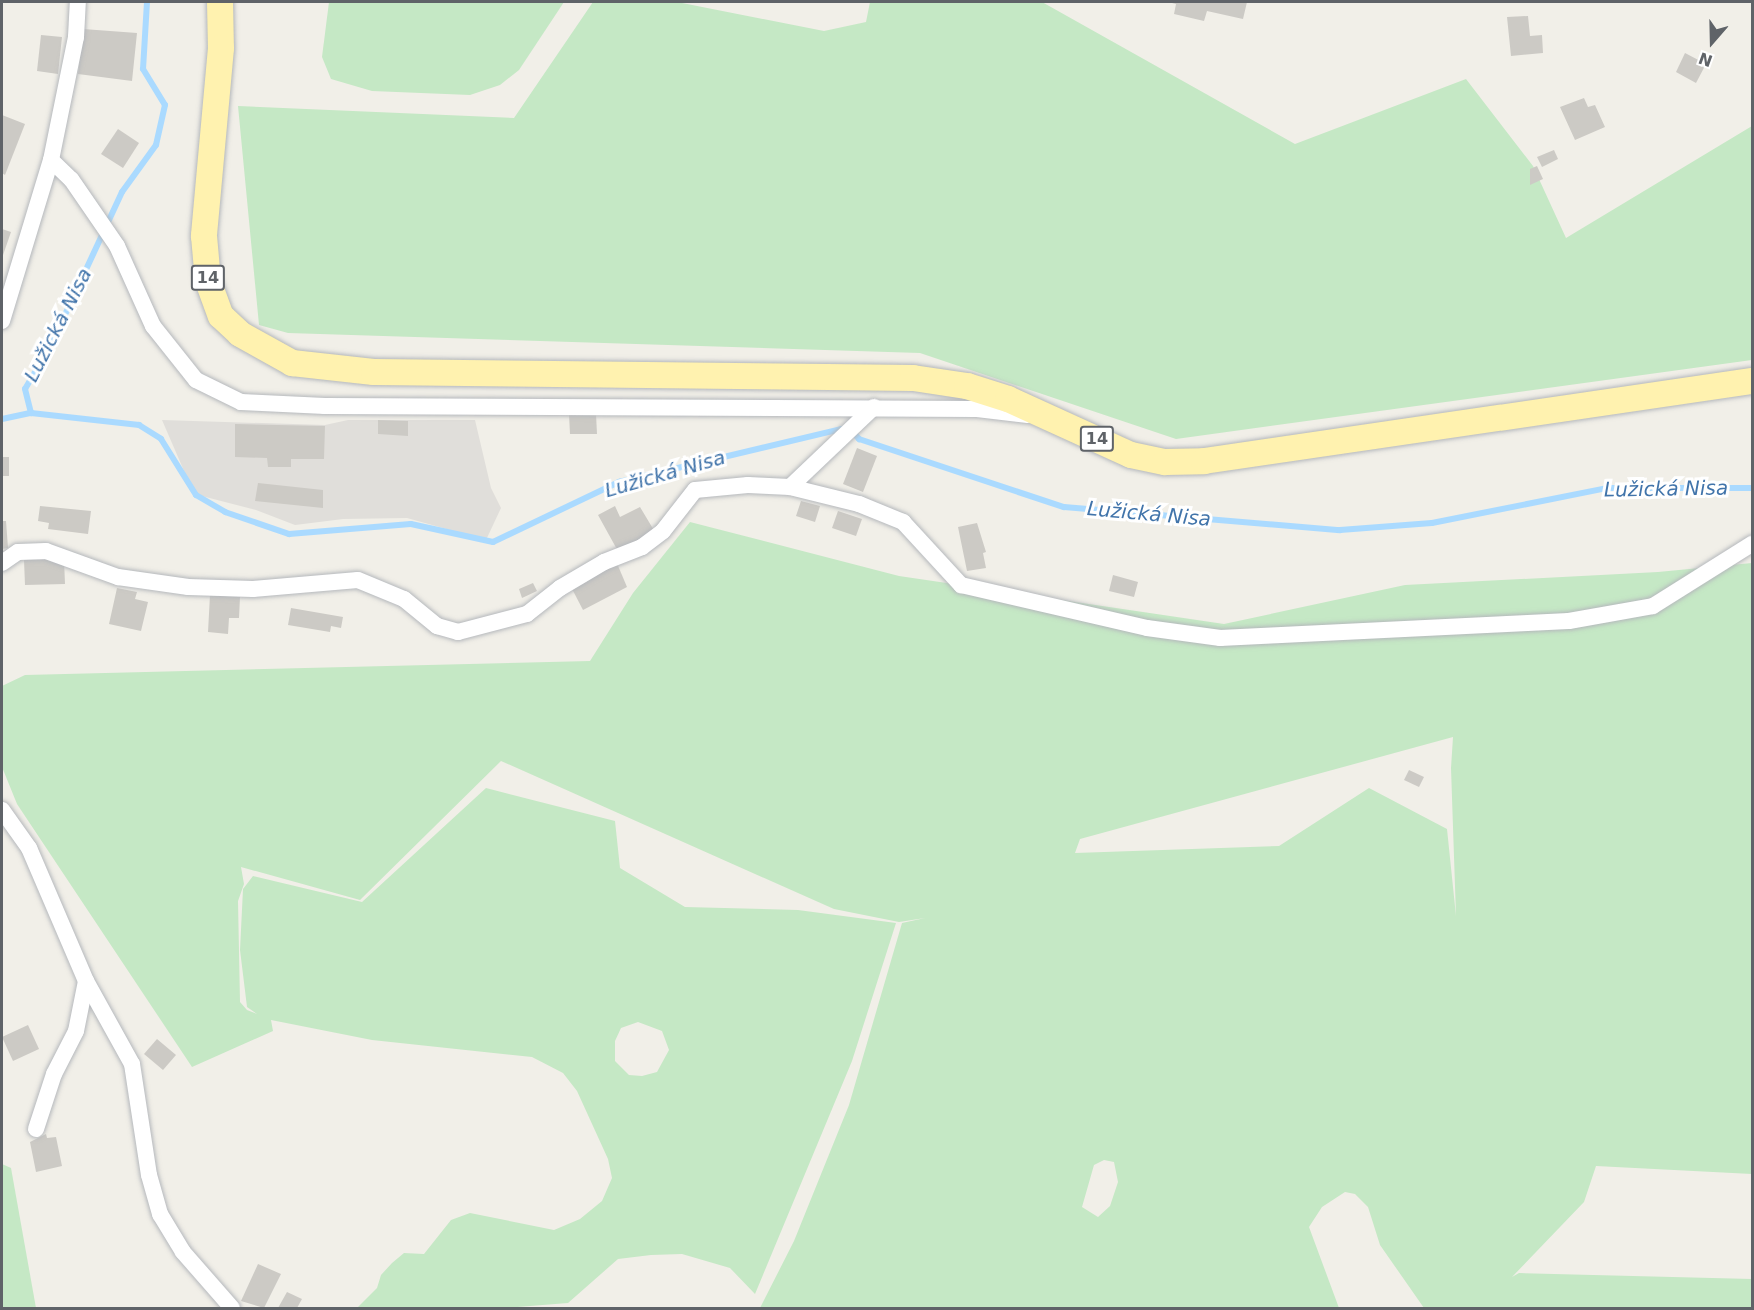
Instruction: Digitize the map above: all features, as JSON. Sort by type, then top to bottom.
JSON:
[{"type":"main road","name":"14","points":[[219,2],[221,48],[204,236],[208,281],[221,316],[240,334],[292,363],[374,372],[913,378],[967,386],[1050,418],[1131,455],[1165,462],[1204,461],[1752,381]]},
{"type":"street","points":[[2,321],[51,160],[76,36],[78,2]]},
{"type":"street","points":[[51,160],[71,179],[117,246],[160,335],[196,380],[241,402],[325,406],[977,409],[1050,418]]},
{"type":"street","points":[[790,487],[874,407]]},
{"type":"street","points":[[2,563],[18,552],[46,551],[118,577],[188,587],[253,590],[358,580],[404,599],[437,626],[458,632],[527,614],[586,573],[642,547],[663,531],[695,490],[748,485],[790,487],[859,504],[903,522],[961,585],[1147,628],[1220,638],[1569,621],[1653,606],[1752,544]]},
{"type":"street","points":[[2,810],[29,848],[86,981],[132,1064],[149,1175],[160,1214],[183,1252],[232,1308]]},
{"type":"street","points":[[36,1129],[54,1074],[76,1031],[86,981]]},
{"type":"shaded area","points":[[162,420],[325,425],[348,420],[475,420],[491,488],[501,508],[486,540],[407,518],[343,519],[295,525],[256,510],[194,494]]},
{"type":"green space","points":[[329,2],[564,2],[519,70],[500,85],[470,95],[372,91],[331,79],[322,57]]},
{"type":"green space","points":[[593,2],[677,2],[824,31],[866,22],[870,2],[1042,2],[1295,144],[1466,79],[1533,166],[1566,238],[1752,126],[1752,360],[1176,439],[920,353],[288,333],[259,325],[238,106],[514,118]]},
{"type":"green space","points":[[690,522],[899,576],[1224,624],[1405,585],[1658,572],[1752,563],[1752,1174],[1596,1166],[1584,1202],[1512,1277],[1519,1273],[1752,1279],[1752,1308],[1424,1308],[1380,1245],[1368,1207],[1355,1194],[1345,1192],[1322,1207],[1309,1227],[1339,1308],[760,1308],[794,1241],[849,1105],[902,923],[925,918],[899,922],[834,909],[501,761],[360,900],[241,867],[244,884],[238,901],[240,1002],[247,1010],[257,1014],[247,1007],[240,950],[243,889],[253,876],[362,902],[486,788],[615,821],[620,868],[685,907],[798,910],[896,923],[852,1061],[755,1294],[730,1268],[682,1254],[651,1255],[618,1259],[568,1303],[506,1308],[357,1308],[377,1288],[381,1275],[392,1263],[404,1253],[424,1254],[451,1220],[470,1213],[554,1230],[580,1219],[602,1201],[612,1178],[608,1159],[577,1091],[563,1073],[532,1057],[372,1040],[271,1020],[273,1031],[192,1067],[17,804],[2,767],[2,686],[25,675],[590,661],[633,593]],"holes":[[[1453,737],[1451,768],[1456,916],[1447,829],[1369,788],[1279,846],[1075,853],[1080,839]],[[638,1022],[662,1031],[669,1050],[657,1072],[642,1076],[629,1075],[615,1061],[615,1041],[621,1028]],[[1104,1160],[1114,1162],[1118,1182],[1110,1206],[1098,1217],[1082,1207],[1094,1165]]]},
{"type":"green space","points":[[2,1164],[11,1168],[36,1308],[2,1308]]},
{"type":"building","points":[[1168,2],[1247,2],[1243,19],[1207,11],[1204,21],[1174,14],[1176,4]]},
{"type":"building","points":[[1528,16],[1530,36],[1542,35],[1543,53],[1511,56],[1507,17]]},
{"type":"building","points":[[83,29],[137,33],[132,81],[78,74]]},
{"type":"building","points":[[41,35],[62,37],[58,74],[37,71]]},
{"type":"building","points":[[1685,53],[1706,64],[1696,83],[1676,72]]},
{"type":"building","points":[[1584,98],[1588,107],[1595,105],[1605,127],[1575,140],[1560,107]]},
{"type":"building","points":[[2,115],[25,124],[5,175],[2,173]]},
{"type":"building","points":[[118,129],[139,143],[123,168],[101,154]]},
{"type":"building","points":[[1554,150],[1558,159],[1542,167],[1537,157]]},
{"type":"building","points":[[1537,166],[1543,179],[1530,185],[1530,169]]},
{"type":"building","points":[[2,229],[11,232],[2,258]]},
{"type":"building","points":[[569,414],[596,414],[597,434],[570,434]]},
{"type":"building","points":[[378,420],[408,421],[408,436],[378,434]]},
{"type":"building","points":[[235,424],[325,426],[324,459],[291,459],[291,467],[268,467],[267,458],[235,457]]},
{"type":"building","points":[[857,448],[877,456],[863,492],[843,484]]},
{"type":"building","points":[[2,457],[9,457],[9,476],[2,476]]},
{"type":"building","points":[[258,483],[323,490],[323,508],[255,501]]},
{"type":"building","points":[[801,501],[820,506],[815,522],[796,516]]},
{"type":"building","points":[[40,506],[91,511],[88,534],[48,529],[49,523],[38,521]]},
{"type":"building","points":[[615,506],[620,517],[640,507],[655,532],[619,553],[598,515]]},
{"type":"building","points":[[838,511],[862,519],[856,536],[832,528]]},
{"type":"building","points":[[2,521],[6,521],[8,548],[2,549]]},
{"type":"building","points":[[977,523],[986,552],[983,553],[986,568],[967,571],[958,527]]},
{"type":"building","points":[[24,560],[64,560],[65,584],[25,585]]},
{"type":"building","points":[[616,561],[627,587],[583,610],[570,585]]},
{"type":"building","points":[[1113,575],[1138,582],[1134,597],[1109,591]]},
{"type":"building","points":[[533,583],[537,591],[522,598],[519,589]]},
{"type":"building","points":[[117,588],[137,592],[135,599],[148,602],[141,631],[109,624]]},
{"type":"building","points":[[210,595],[240,597],[239,618],[229,618],[228,634],[208,632]]},
{"type":"building","points":[[291,608],[343,617],[341,628],[331,626],[330,632],[288,625]]},
{"type":"building","points":[[1409,770],[1424,777],[1419,787],[1404,780]]},
{"type":"building","points":[[28,1025],[39,1049],[13,1061],[2,1037]]},
{"type":"building","points":[[157,1039],[176,1055],[163,1070],[144,1054]]},
{"type":"building","points":[[46,1134],[47,1138],[56,1137],[62,1166],[36,1172],[30,1142]]},
{"type":"building","points":[[258,1264],[281,1274],[264,1308],[241,1301]]},
{"type":"building","points":[[287,1292],[302,1299],[297,1308],[278,1308]]},
{"type":"waterway","name":"Lužická Nisa","points":[[147,2],[143,69],[165,105],[156,145],[122,192],[52,343],[25,389],[31,413],[139,425],[161,439],[196,495],[225,512],[289,534],[411,524],[493,542],[619,482],[841,429],[852,431],[859,439],[1064,507],[1340,530],[1432,523],[1607,488],[1752,488]]},
{"type":"waterway","points":[[2,419],[31,413]]}]
